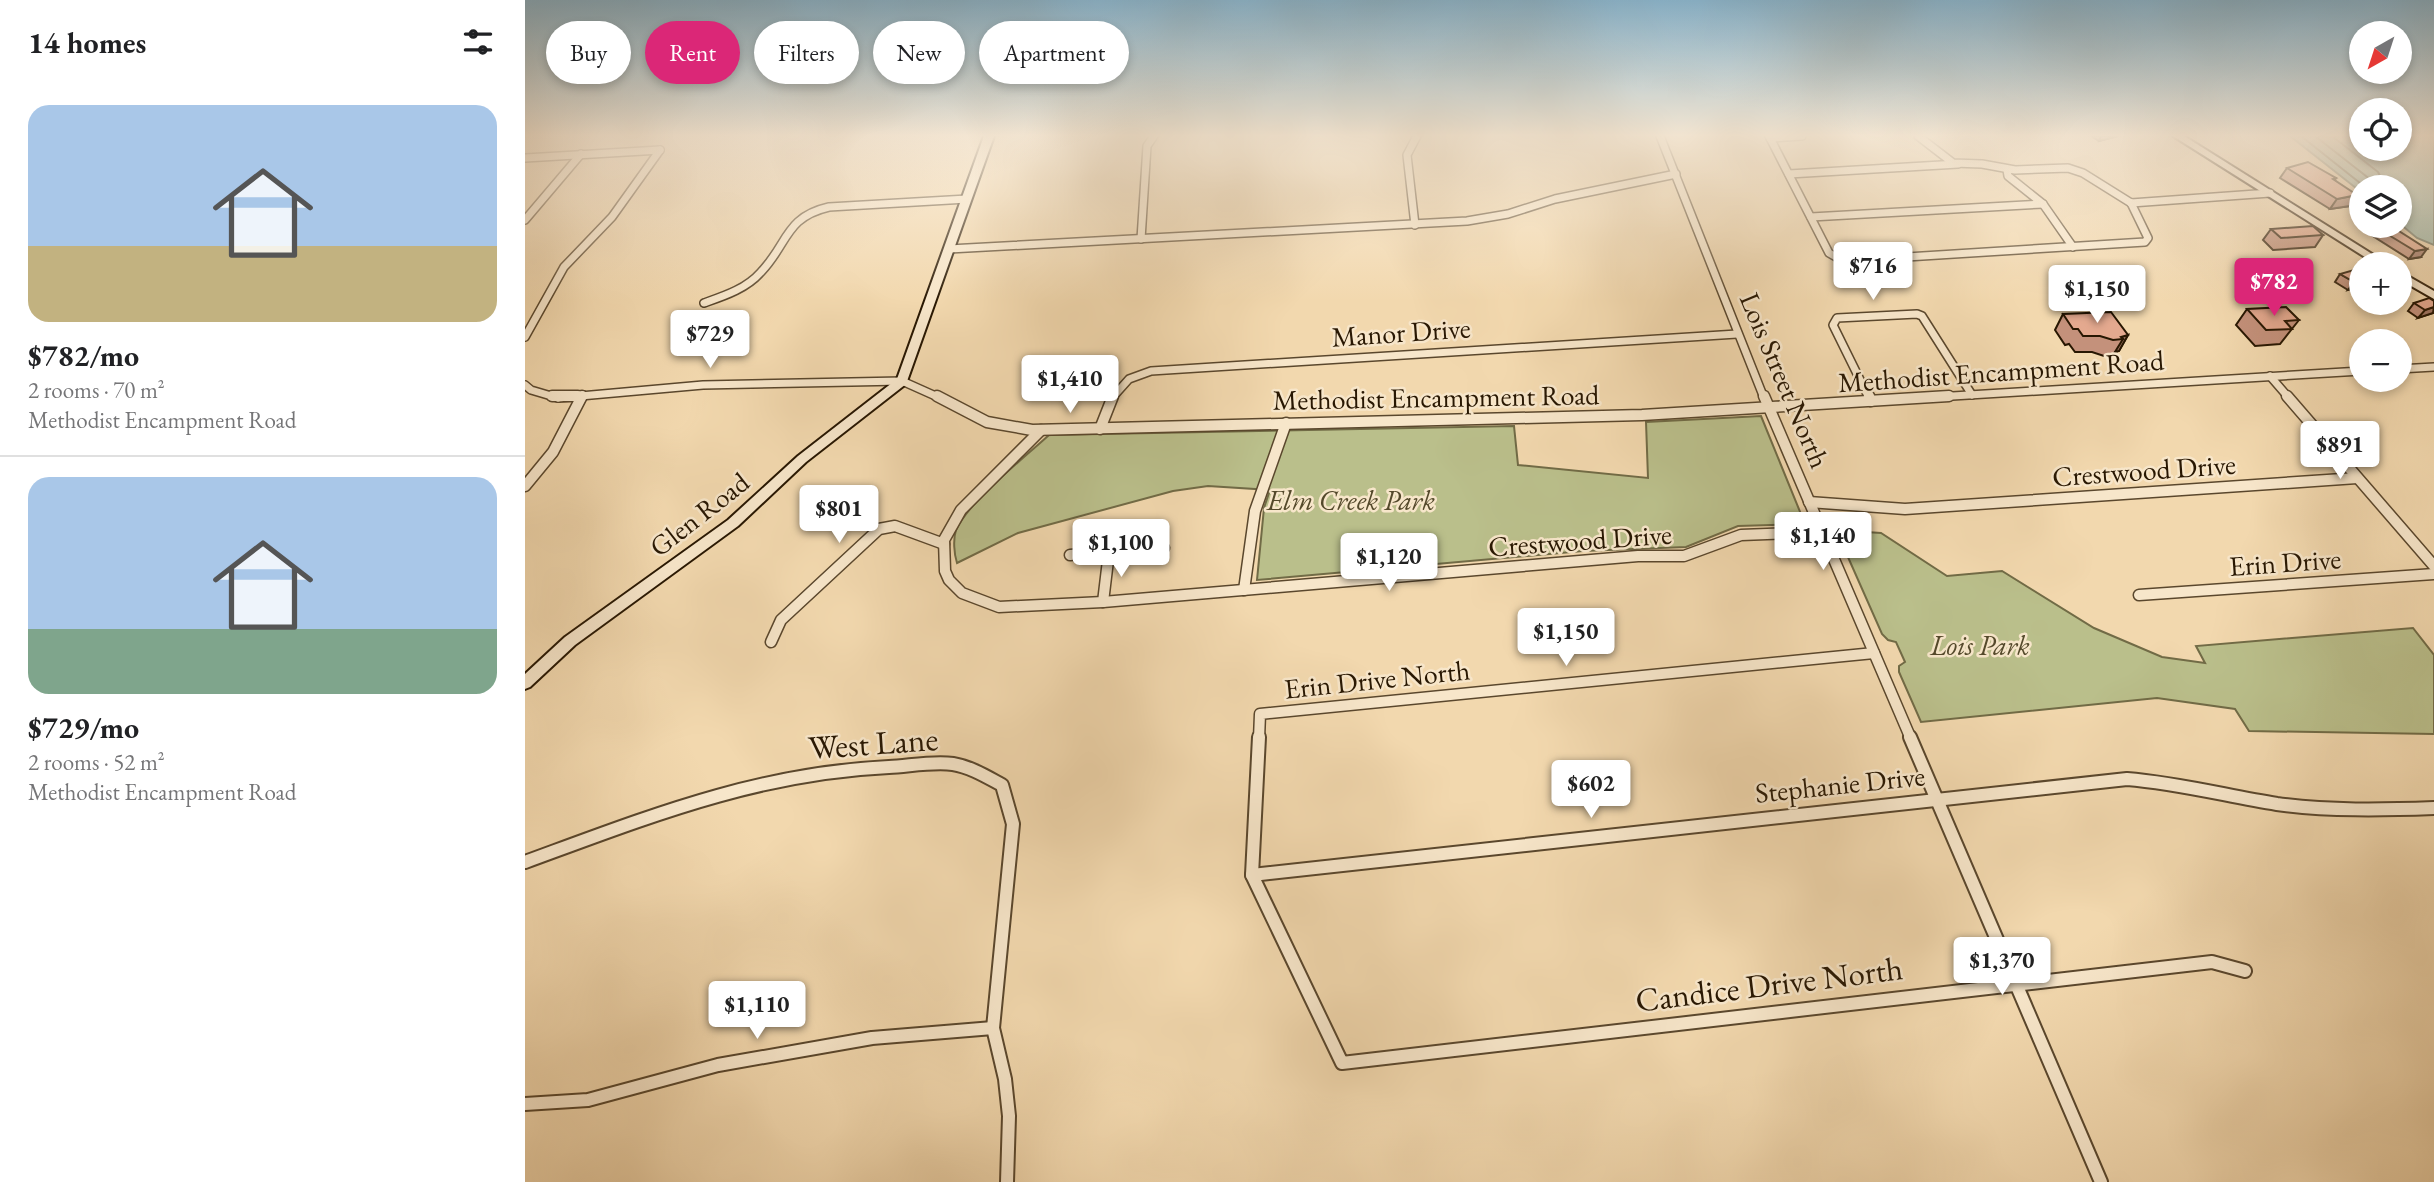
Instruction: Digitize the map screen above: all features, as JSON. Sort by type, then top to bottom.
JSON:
[{"type":"street","points":[[525,220],[550,191]]},
{"type":"street","points":[[525,337],[564,267],[612,217],[631,191]]},
{"type":"street","points":[[902,381],[970,191]]},
{"type":"street","points":[[1141,239],[1144,191]]},
{"type":"street","points":[[1411,191],[1415,225]]},
{"type":"street","points":[[949,249],[1415,225],[1488,218],[1593,191]]},
{"type":"street","name":"Lois Street North","points":[[1683,191],[1737,334],[1934,799],[2101,1182]]},
{"type":"street","points":[[1798,191],[1832,257],[1851,261],[2148,240],[2131,203]]},
{"type":"street","points":[[2027,191],[2043,204],[2073,247]]},
{"type":"street","points":[[2111,191],[2131,203],[2270,193]]},
{"type":"street","points":[[2267,191],[2364,252]]},
{"type":"street","points":[[704,303],[728,294],[762,272],[794,222],[809,211],[829,207],[967,199]]},
{"type":"street","points":[[1811,216],[2043,204]]},
{"type":"street","points":[[2412,282],[2434,296]]},
{"type":"street","points":[[1871,401],[1833,325],[1837,318],[1917,314],[1922,316],[1972,396]]},
{"type":"street","name":"Manor Drive","points":[[1100,429],[1113,391],[1122,382],[1151,372],[1737,334]]},
{"type":"street","points":[[2412,368],[2434,367]]},
{"type":"street","name":"Methodist Encampment Road","points":[[525,385],[531,390],[558,398],[703,385],[902,381],[924,388],[990,423],[1015,428],[1100,429],[1485,420],[1770,408],[2349,372]]},
{"type":"street","points":[[2270,376],[2434,566]]},
{"type":"street","name":"Glen Road","points":[[525,683],[570,641],[733,523],[802,459],[902,381]]},
{"type":"street","points":[[525,486],[553,452],[583,395]]},
{"type":"street","points":[[1244,590],[1249,534],[1286,423]]},
{"type":"street","points":[[771,642],[781,620],[879,529],[895,526],[944,544],[947,533],[961,510],[1041,429]]},
{"type":"street","name":"Crestwood Drive","points":[[1809,502],[1905,509],[2357,478]]},
{"type":"street","name":"Crestwood Drive","points":[[944,544],[949,580],[962,593],[999,607],[1103,602],[1637,556],[1684,556],[1741,535],[1822,532]]},
{"type":"street","points":[[1070,555],[1164,548]]},
{"type":"street","points":[[1103,602],[1109,552]]},
{"type":"street","name":"Erin Drive","points":[[2139,595],[2434,574]]},
{"type":"street","name":"Erin Drive North","points":[[1252,874],[1261,714],[1874,653]]},
{"type":"street","name":"West Lane","points":[[525,862],[680,805],[768,782],[848,769],[952,764],[978,772],[1002,785],[1013,824],[993,1028],[1005,1079],[1009,1116],[1007,1182]]},
{"type":"street","name":"Stephanie Drive","points":[[1252,874],[2127,779],[2161,781],[2278,804],[2320,808],[2361,811],[2434,808]]},
{"type":"street","name":"Candice Drive North","points":[[1252,874],[1342,1063],[2211,962],[2245,971]]},
{"type":"street","points":[[525,1104],[588,1100],[718,1065],[872,1038],[993,1028]]},
{"type":"green space","name":"Elm Creek Park","points":[[1761,416],[1805,524],[1738,526],[1686,547],[1583,551],[1257,580],[1264,508],[1270,490],[1208,486],[1173,491],[1018,533],[957,563],[955,555],[956,530],[972,506],[1049,435],[1514,426],[1518,465],[1648,478],[1646,422]]},
{"type":"green space","name":"Lois Park","points":[[1836,530],[1881,533],[1947,576],[2002,571],[2094,628],[2162,657],[2205,663],[2196,646],[2413,628],[2434,655],[2434,734],[2249,731],[2235,709],[2157,698],[1921,722],[1899,672],[1899,666],[1905,662],[1896,642],[1888,640],[1882,634]]},
{"type":"water","points":[[2412,191],[2434,191],[2434,245],[2412,234]]},
{"type":"building","points":[[2324,191],[2349,191],[2349,197],[2337,199]]},
{"type":"building","points":[[2313,226],[2323,235],[2281,238],[2271,229]]},
{"type":"building","points":[[2394,238],[2410,238],[2427,249],[2415,251]]},
{"type":"building","points":[[2349,271],[2349,279],[2340,274]]},
{"type":"building","points":[[2429,298],[2434,301],[2434,307],[2425,310],[2414,303]]},
{"type":"building","points":[[2286,307],[2299,320],[2285,321],[2292,329],[2266,330],[2247,309]]},
{"type":"building","points":[[2111,312],[2128,335],[2121,337],[2123,339],[2083,336],[2078,329],[2073,329],[2063,314]]}]
